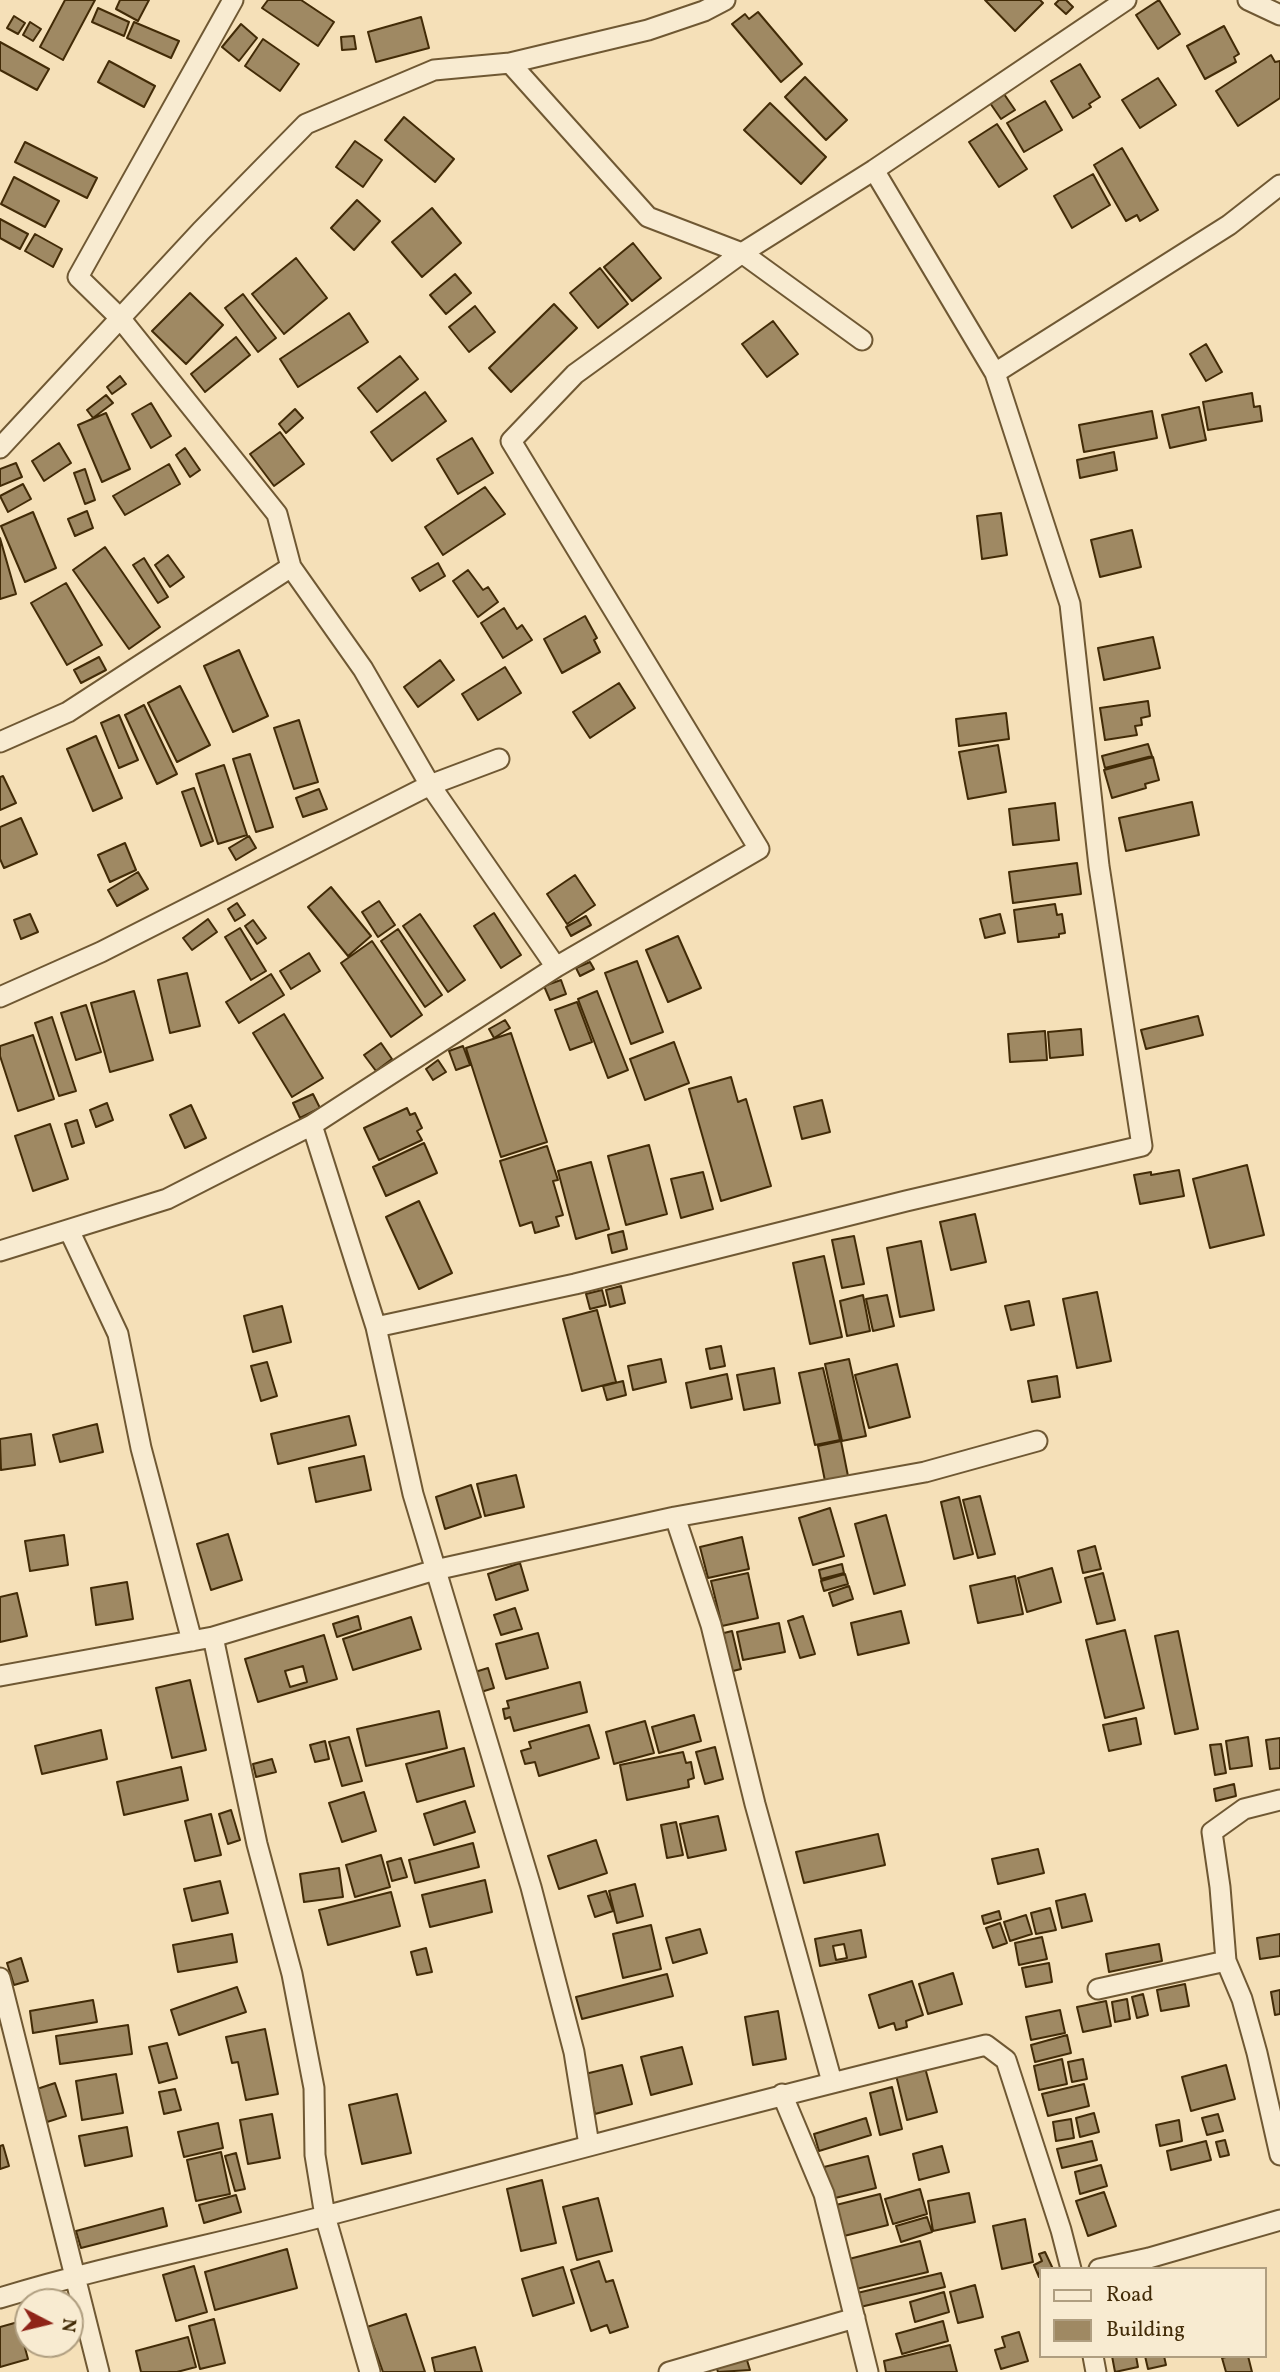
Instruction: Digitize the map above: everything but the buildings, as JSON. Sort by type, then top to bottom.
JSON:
[{"type":"street","points":[[233,0],[78,277],[120,318],[277,514],[291,567],[363,669],[430,785],[556,967]]},
{"type":"street","points":[[0,448],[201,231],[306,124],[434,70],[510,63],[648,30],[704,11],[725,0]]},
{"type":"street","points":[[0,1251],[167,1199],[312,1125],[556,967],[759,849],[510,441],[575,374],[742,253],[874,170],[1126,0]]},
{"type":"street","points":[[1248,0],[1280,15]]},
{"type":"street","points":[[510,63],[648,217],[742,253],[862,340]]},
{"type":"street","points":[[376,1327],[575,1284],[906,1201],[1142,1146],[1099,866],[1070,604],[995,373],[874,170]]},
{"type":"street","points":[[995,373],[1229,225],[1280,185]]},
{"type":"street","points":[[0,741],[68,712],[291,567]]},
{"type":"street","points":[[0,997],[102,952],[430,785],[499,758]]},
{"type":"street","points":[[312,1125],[376,1327],[413,1494],[531,1887],[574,2052],[589,2145]]},
{"type":"street","points":[[69,1230],[118,1334],[141,1448],[192,1641]]},
{"type":"street","points":[[0,1676],[213,1637],[436,1570],[675,1517],[925,1472],[1037,1441]]},
{"type":"street","points":[[675,1517],[710,1626],[755,1804],[832,2082]]},
{"type":"street","points":[[213,1637],[257,1844],[292,1974],[314,2088],[315,2155],[325,2216],[370,2372]]},
{"type":"street","points":[[1280,1800],[1244,1809],[1212,1832],[1226,1961],[1242,1999],[1280,2155]]},
{"type":"street","points":[[1098,1989],[1226,1961]]},
{"type":"street","points":[[0,1978],[99,2372]]},
{"type":"street","points":[[0,2298],[75,2275],[325,2216],[782,2094],[986,2045],[1006,2060],[1070,2267]]},
{"type":"street","points":[[782,2094],[824,2194],[868,2372]]},
{"type":"street","points":[[1108,2267],[1149,2258],[1280,2220]]},
{"type":"street","points":[[669,2372],[855,2318]]}]
